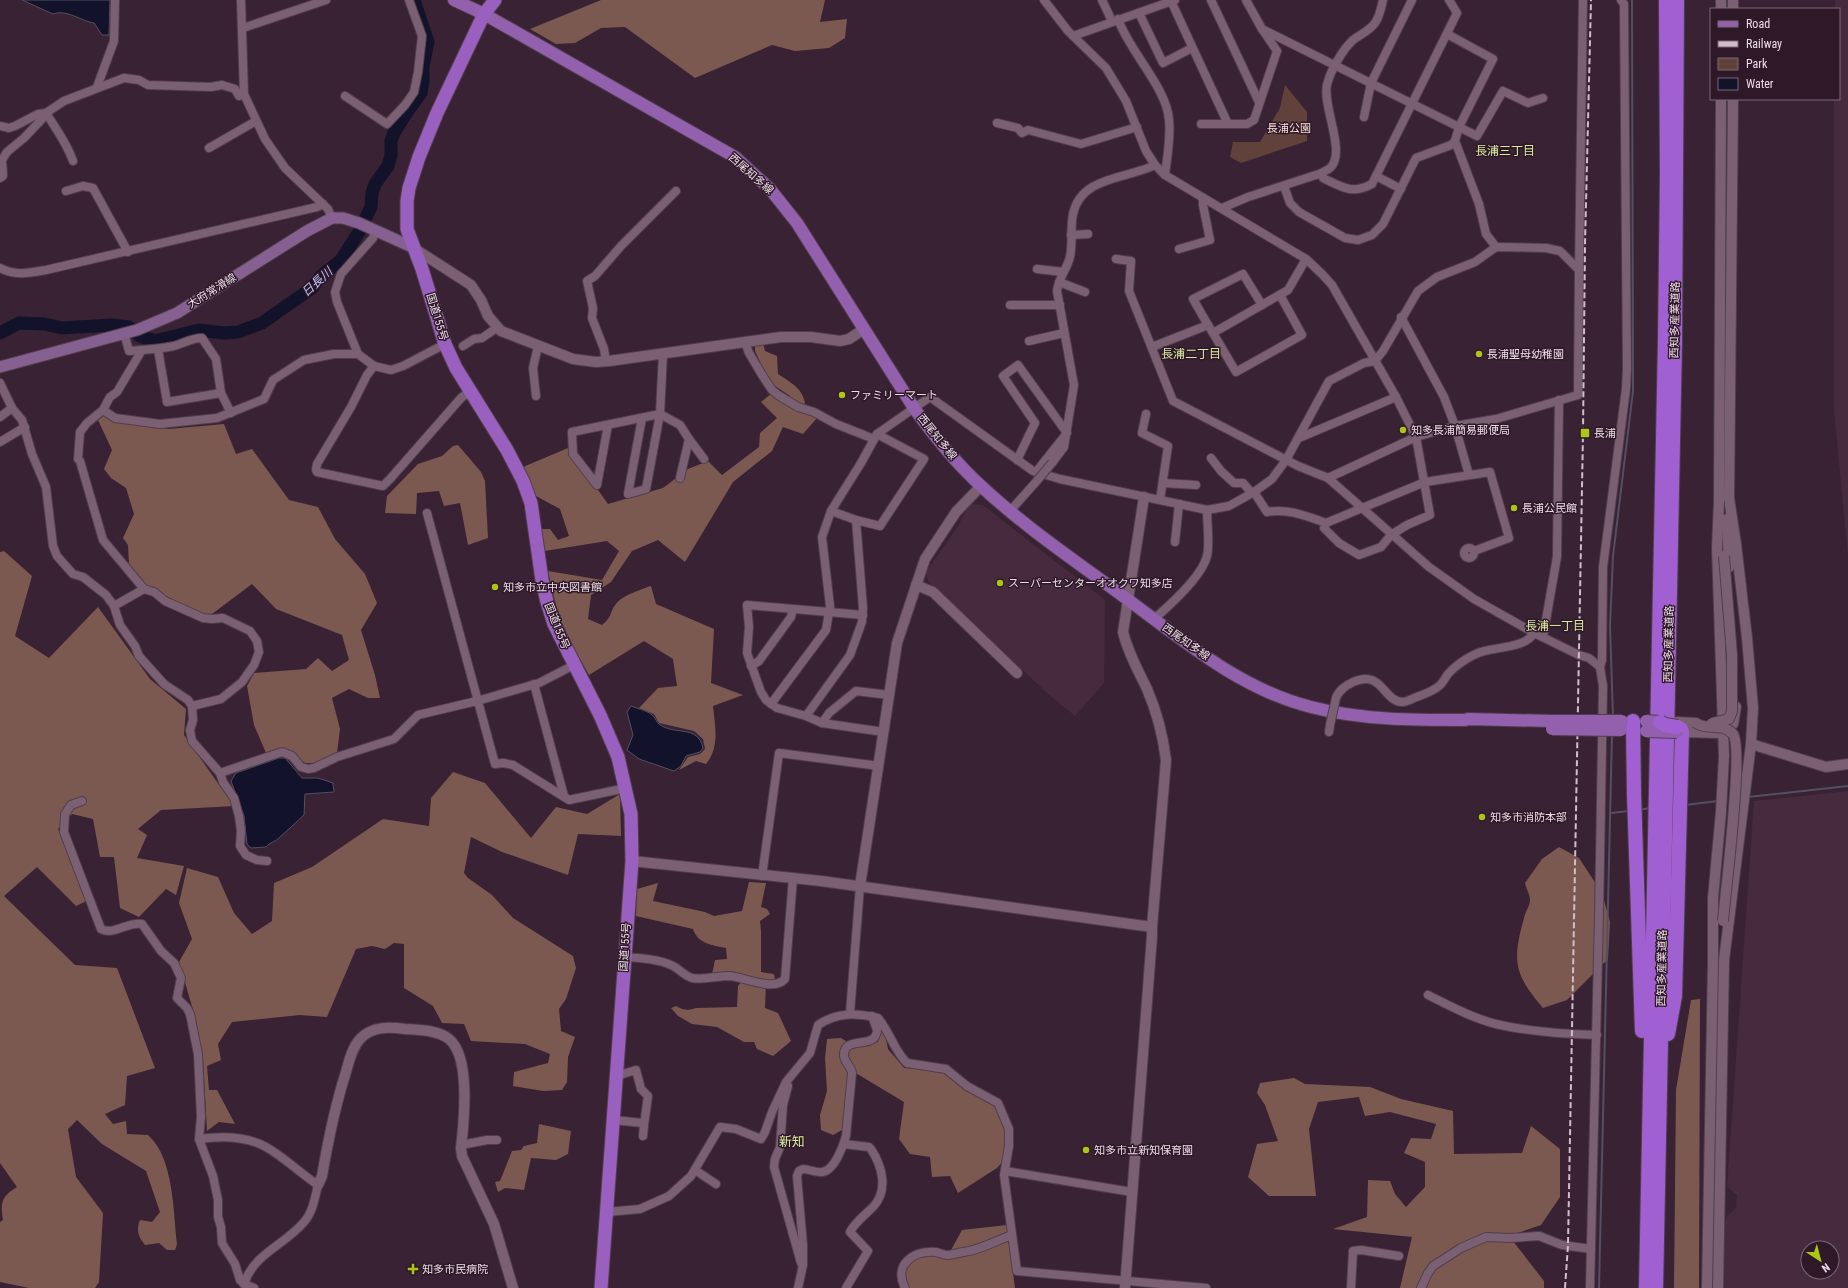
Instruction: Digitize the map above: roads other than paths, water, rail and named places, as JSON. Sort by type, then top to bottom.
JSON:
[{"type":"highway","name":"国道155号","points":[[495,0],[484,14],[437,113],[413,174],[408,195],[406,216],[407,229],[412,247],[422,269],[445,344],[470,391],[507,450],[523,481],[531,503],[546,602],[554,624],[611,740],[626,788],[631,814],[632,861],[601,1288]]},
{"type":"highway","name":"西知多産業道路","points":[[1661,792],[1667,175],[1666,0]]},
{"type":"highway","name":"西知多産業道路","points":[[1646,1288],[1649,1108],[1660,829],[1675,326],[1677,0]]},
{"type":"highway","points":[[1649,1108],[1644,1100],[1634,794],[1637,725],[1665,725],[1684,727],[1675,996],[1666,1041],[1664,1147],[1658,1155]]},
{"type":"highway","name":"西知多産業道路","points":[[1656,1288],[1660,829]]},
{"type":"main road","name":"西尾知多線","points":[[454,0],[484,14],[735,157],[771,191],[797,223],[914,408],[934,436],[981,486],[1010,511],[1200,654],[1258,688],[1310,707],[1358,716],[1390,719],[1468,719],[1552,725],[1637,725]]},
{"type":"main road","points":[[332,218],[343,218],[412,247]]},
{"type":"main road","name":"大府常滑線","points":[[0,367],[130,331],[177,313],[307,230],[332,218]]},
{"type":"street","points":[[97,87],[114,41],[115,0]]},
{"type":"street","points":[[241,0],[244,94],[265,139],[285,168],[328,209],[332,218]]},
{"type":"street","points":[[243,28],[326,0]]},
{"type":"street","points":[[345,96],[387,124],[405,105],[414,92],[422,36],[409,0]]},
{"type":"street","points":[[1044,0],[1073,36],[1106,68],[1126,101],[1146,151],[1165,175],[1306,260],[1332,285],[1396,397],[1416,437],[1430,515],[1407,525],[1391,535],[1382,547],[1359,555],[1340,543],[1324,528],[1326,523]]},
{"type":"street","points":[[1102,0],[1162,96],[1168,111],[1169,131],[1165,175]]},
{"type":"street","points":[[1211,0],[1259,102]]},
{"type":"street","points":[[1201,124],[1247,124],[1254,120],[1277,51],[1262,29],[1246,0]]},
{"type":"street","points":[[1222,208],[1248,197],[1322,173],[1330,168],[1335,160],[1336,149],[1326,93],[1329,76],[1335,65],[1353,41],[1369,30],[1375,23],[1383,0]]},
{"type":"street","points":[[1364,117],[1371,82],[1412,0]]},
{"type":"street","points":[[1322,173],[1323,178],[1350,190],[1362,190],[1372,184],[1457,13],[1449,0]]},
{"type":"street","points":[[1328,478],[1416,437],[1455,426],[1496,419],[1578,395],[1578,270],[1583,0]]},
{"type":"street","points":[[1590,1288],[1597,1035],[1603,704],[1603,686],[1600,667],[1602,660],[1603,567],[1626,389],[1624,4],[1621,0]]},
{"type":"street","points":[[1073,36],[1115,20],[1173,1],[1192,48],[1228,124]]},
{"type":"street","points":[[1139,13],[1162,63],[1192,48]]},
{"type":"street","points":[[1262,29],[1477,136],[1504,91],[1528,103],[1543,98]]},
{"type":"street","points":[[1284,186],[1290,203],[1299,212],[1345,238],[1358,240],[1372,235],[1383,224],[1416,158],[1451,145],[1455,141],[1459,127],[1493,59],[1447,34]]},
{"type":"street","points":[[0,126],[8,128],[38,114],[45,113],[64,101],[97,87],[126,78],[139,80],[148,85],[211,87],[222,85],[235,89],[239,96],[244,94]]},
{"type":"street","points":[[1707,1288],[1714,963],[1713,898],[1721,812],[1724,756],[1717,548],[1719,502],[1720,100]]},
{"type":"street","points":[[1724,960],[1751,749],[1753,708],[1747,638],[1729,498],[1732,100]]},
{"type":"street","points":[[45,113],[67,144],[74,161]]},
{"type":"street","points":[[0,178],[3,176],[2,160],[7,152],[24,138],[43,118],[45,113]]},
{"type":"street","points":[[209,148],[256,121]]},
{"type":"street","points":[[998,124],[1018,128],[1022,133],[1028,130],[1081,144],[1137,127]]},
{"type":"street","points":[[1455,141],[1479,204],[1486,234],[1496,247]]},
{"type":"street","points":[[1010,511],[1035,484],[1064,447],[1067,433],[1074,385],[1057,291],[1059,282],[1070,257],[1074,208],[1082,195],[1088,189],[1106,180],[1147,168],[1155,164]]},
{"type":"street","points":[[1376,176],[1401,189]]},
{"type":"street","points":[[66,191],[83,186],[93,188],[128,252]]},
{"type":"street","points":[[606,361],[604,349],[592,318],[593,308],[587,281],[595,276],[621,246],[676,191]]},
{"type":"street","points":[[1179,250],[1210,240],[1203,198]]},
{"type":"street","points":[[0,268],[10,272],[24,274],[128,252],[310,209],[323,204]]},
{"type":"street","points":[[367,227],[373,238],[341,274],[336,284],[335,292],[337,302],[358,354],[374,366],[385,370],[397,369],[445,344]]},
{"type":"street","points":[[1071,234],[1088,234]]},
{"type":"street","points":[[412,247],[471,285],[481,300],[488,316],[501,331],[573,359],[606,361],[745,342],[797,337],[840,341],[849,339],[864,329]]},
{"type":"street","points":[[771,704],[826,630],[829,613],[822,537],[831,511],[861,463],[875,436],[930,397],[1036,472],[1060,479],[1207,510],[1229,506],[1254,492],[1272,479],[1286,460],[1299,438],[1329,381],[1364,363],[1375,361],[1383,351],[1401,317],[1418,290],[1437,277],[1475,262],[1496,247],[1546,248],[1560,251],[1578,270]]},
{"type":"street","points":[[1116,259],[1131,261],[1129,291],[1173,401],[1286,460],[1328,478],[1429,567],[1474,599],[1534,633],[1588,658],[1600,667]]},
{"type":"street","points":[[1213,333],[1288,290],[1306,260]]},
{"type":"street","points":[[1037,269],[1063,272]]},
{"type":"street","points":[[1262,305],[1243,274],[1193,299],[1236,372],[1302,335],[1280,295]]},
{"type":"street","points":[[1059,282],[1085,292]]},
{"type":"street","points":[[1010,305],[1060,306]]},
{"type":"street","points":[[1401,317],[1444,397],[1455,426],[1469,475]]},
{"type":"street","points":[[1152,347],[1208,325]]},
{"type":"street","points":[[463,346],[474,339],[482,338],[498,328]]},
{"type":"street","points":[[130,331],[129,351],[158,349],[195,338],[202,338],[216,360],[221,393],[231,413]]},
{"type":"street","points":[[1029,341],[1064,332]]},
{"type":"street","points":[[745,342],[749,353],[762,376],[772,390],[778,395],[798,407],[814,412],[836,424],[875,436],[924,459],[880,526],[856,520],[831,511]]},
{"type":"street","points":[[536,396],[533,368],[538,346]]},
{"type":"street","points":[[158,349],[167,402],[221,393]]},
{"type":"street","points":[[142,350],[117,392],[110,397],[103,410],[87,423],[80,432],[78,459],[80,461],[103,540],[144,589],[154,592],[165,601],[203,618],[224,618],[250,631],[257,640],[259,652],[254,665],[242,682],[221,699],[192,706]]},
{"type":"street","points":[[103,410],[115,418],[160,424],[217,418],[264,399],[273,380],[304,360],[334,354],[358,354]]},
{"type":"street","points":[[642,418],[628,494],[646,489],[660,414],[663,354]]},
{"type":"street","points":[[1017,460],[1035,423],[1003,376],[1018,365],[1067,433]]},
{"type":"street","points":[[374,366],[367,375],[351,407],[317,464],[317,472],[383,486],[461,398],[470,391]]},
{"type":"street","points":[[0,383],[12,408],[22,420],[32,454],[42,476],[48,497],[53,546],[57,556],[73,574],[83,577],[98,588],[114,606],[120,625],[135,646],[139,656],[164,684],[184,696],[192,706],[194,720],[190,730],[192,741],[220,773],[223,782],[234,798],[241,831],[240,846],[246,855],[257,860],[267,861]]},
{"type":"street","points":[[1299,438],[1396,397]]},
{"type":"street","points":[[1543,637],[1557,557],[1559,400]]},
{"type":"street","points":[[0,417],[12,408]]},
{"type":"street","points":[[608,424],[597,485],[573,454],[572,432],[608,424],[660,414],[680,425],[704,459]]},
{"type":"street","points":[[1146,414],[1142,434],[1168,446],[1160,500]]},
{"type":"street","points":[[0,442],[25,427]]},
{"type":"street","points":[[1036,472],[1067,433]]},
{"type":"street","points":[[680,478],[690,440]]},
{"type":"street","points":[[1211,458],[1234,483],[1243,483],[1250,491],[1254,492],[1267,512],[1290,512],[1326,523],[1425,482],[1490,472],[1509,538],[1474,551]]},
{"type":"street","points":[[1163,484],[1196,485]]},
{"type":"street","points":[[850,1013],[860,886],[897,643],[925,560],[956,512],[981,486]]},
{"type":"street","points":[[1125,1285],[1166,760],[1162,733],[1151,701],[1127,648],[1123,632],[1144,497]]},
{"type":"street","points":[[1684,727],[1725,721],[1729,719],[1732,711],[1732,656],[1726,556],[1727,502],[1729,498]]},
{"type":"street","points":[[1719,502],[1724,536],[1735,657],[1736,712],[1733,724],[1723,731]]},
{"type":"street","points":[[1175,542],[1178,504]]},
{"type":"street","points":[[1154,619],[1178,599],[1203,565],[1207,556],[1207,510]]},
{"type":"street","points":[[427,513],[495,764],[503,763],[513,765],[569,800],[626,788]]},
{"type":"street","points":[[806,716],[850,655],[862,622],[863,615],[856,520]]},
{"type":"street","points":[[916,585],[933,592],[1017,673]]},
{"type":"street","points":[[114,606],[144,589]]},
{"type":"street","points":[[863,615],[747,605],[749,627],[747,653],[761,692],[771,704],[777,708],[806,716],[822,723],[884,732]]},
{"type":"street","points":[[751,666],[759,661],[792,617],[793,609]]},
{"type":"street","points":[[1330,728],[1336,698],[1338,693],[1345,686],[1359,680],[1367,679],[1381,685],[1390,696],[1398,701],[1404,702],[1424,695],[1440,686],[1449,673],[1466,659],[1482,651],[1522,643],[1534,633]]},
{"type":"street","points":[[220,773],[282,752],[292,756],[301,767],[308,769],[314,768],[337,758],[394,739],[418,715],[534,684],[574,665]]},
{"type":"street","points":[[534,684],[564,796]]},
{"type":"street","points":[[822,723],[828,713],[856,691],[889,695]]},
{"type":"street","points":[[1684,727],[1720,727],[1731,741],[1732,759],[1714,963]]},
{"type":"street","points":[[1718,1288],[1724,960],[1723,921],[1737,772],[1736,740],[1733,735],[1723,731]]},
{"type":"street","points":[[1724,756],[1751,749],[1826,767],[1848,764]]},
{"type":"street","points":[[762,876],[779,753],[879,766]]},
{"type":"street","points":[[82,801],[70,805],[65,814],[64,832],[101,929],[110,931],[133,924],[142,924],[161,951],[174,963],[181,978],[177,998],[187,1008],[190,1014],[198,1054],[201,1117],[199,1139],[213,1176],[218,1200],[218,1218],[222,1227],[222,1243],[235,1264],[239,1278],[244,1284],[254,1288]]},
{"type":"street","points":[[632,861],[860,886],[1152,927]]},
{"type":"street","points":[[625,957],[638,958],[672,966],[692,978],[730,976],[757,983],[772,984],[782,982],[785,979],[793,878]]},
{"type":"street","points":[[1428,996],[1496,1024],[1556,1034],[1597,1035]]},
{"type":"street","points":[[607,1212],[640,1209],[669,1196],[691,1176],[720,1126],[736,1128],[761,1139],[774,1107],[789,1079],[810,1053],[818,1025],[827,1020],[850,1013],[878,1018],[883,1023],[897,1051],[907,1063],[946,1069],[972,1089],[998,1104],[1009,1129],[1009,1146],[1004,1175],[1015,1268],[1019,1272],[1068,1275],[1125,1285],[1206,1288]]},
{"type":"street","points":[[798,1288],[803,1265],[797,1176],[799,1171],[803,1169],[817,1172],[827,1171],[832,1166],[844,1144],[852,1073],[852,1068],[844,1059],[845,1051],[852,1043],[869,1042],[875,1038],[877,1030],[872,1016]]},
{"type":"street","points":[[244,1284],[249,1273],[260,1258],[304,1222],[310,1214],[322,1176],[336,1104],[352,1052],[360,1038],[380,1028],[393,1027],[443,1035],[453,1043],[461,1060],[464,1093],[461,1145],[462,1156],[494,1224],[513,1288]]},
{"type":"street","points":[[617,1074],[623,1074],[636,1070],[641,1089],[648,1096],[643,1136]]},
{"type":"street","points":[[789,1079],[783,1105],[780,1147],[775,1158],[774,1167],[799,1261],[803,1265]]},
{"type":"street","points":[[614,1120],[636,1122],[644,1125]]},
{"type":"street","points":[[199,1139],[222,1137],[259,1144],[272,1151],[318,1185]]},
{"type":"street","points":[[461,1145],[487,1140],[497,1140]]},
{"type":"street","points":[[844,1144],[869,1147],[872,1149],[883,1175],[882,1190],[879,1198],[874,1206],[850,1232],[868,1251],[846,1288]]},
{"type":"street","points":[[695,1170],[716,1184]]},
{"type":"street","points":[[1005,1171],[1132,1192]]},
{"type":"street","points":[[905,1288],[901,1279],[901,1270],[909,1258],[913,1255],[935,1252],[947,1255],[971,1251],[1012,1235]]},
{"type":"street","points":[[1421,1288],[1433,1266],[1462,1248],[1486,1237],[1510,1238],[1539,1236],[1562,1245],[1591,1250]]},
{"type":"street","points":[[1351,1288],[1353,1252],[1361,1250],[1399,1256]]},
{"type":"water","points":[[22,0],[110,0],[109,35],[102,35],[94,23],[69,14],[53,14]]},
{"type":"water","points":[[412,0],[418,0],[417,3],[430,37],[426,38]]},
{"type":"water","points":[[631,706],[650,713],[658,723],[665,727],[691,733],[700,741],[703,748],[700,752],[686,756],[681,766],[674,771],[639,759],[627,750],[633,735],[627,712]]},
{"type":"water","points":[[279,758],[285,758],[302,778],[318,778],[333,783],[334,792],[305,794],[304,815],[266,847],[251,848],[247,844],[244,816],[231,781],[236,773]]},
{"type":"waterway","name":"日長川","points":[[0,333],[19,323],[45,324],[62,328],[111,325],[129,327],[140,336],[155,341],[199,330],[224,333],[238,332],[262,323],[312,288],[321,276],[341,260],[359,232],[371,207],[372,193],[375,184],[388,166],[391,155],[391,141],[394,133],[421,93],[423,66],[428,42],[414,0]]},
{"type":"waterway","points":[[1613,717],[1610,626],[1613,556],[1633,391],[1632,0]]},
{"type":"waterway","points":[[1599,1288],[1612,733]]},
{"type":"waterway","points":[[1748,797],[1848,786]]},
{"type":"waterway","points":[[1685,805],[1718,801]]},
{"type":"waterway","points":[[1639,810],[1650,808]]},
{"type":"waterway","points":[[1612,813],[1628,811]]},
{"type":"waterway","points":[[1518,1234],[1540,1232],[1565,1242]]},
{"type":"railway","points":[[1565,1288],[1568,1245],[1583,433],[1585,244],[1591,0]]},
{"type":"place","name":"長浦聖母幼稚園","points":[[1479,354]]},
{"type":"place","name":"ファミリーマート","points":[[842,395]]},
{"type":"place","name":"知多長浦簡易郵便局","points":[[1403,430]]},
{"type":"place","name":"長浦","points":[[1585,433]]},
{"type":"place","name":"長浦公民館","points":[[1514,508]]},
{"type":"place","name":"スーパーセンターオオクワ知多店","points":[[1000,583]]},
{"type":"place","name":"知多市立中央図書館","points":[[495,587]]},
{"type":"place","name":"知多市消防本部","points":[[1482,817]]},
{"type":"place","name":"知多市立新知保育園","points":[[1086,1150]]},
{"type":"place","name":"知多市民病院","points":[[413,1269]]},
{"type":"district","name":"長浦三丁目","points":[[1505,151]]},
{"type":"district","name":"長浦二丁目","points":[[1191,354]]},
{"type":"district","name":"長浦一丁目","points":[[1555,626]]},
{"type":"district","name":"新知","points":[[792,1141]]},
{"type":"park label","name":"長浦公園","points":[[1289,128]]}]
